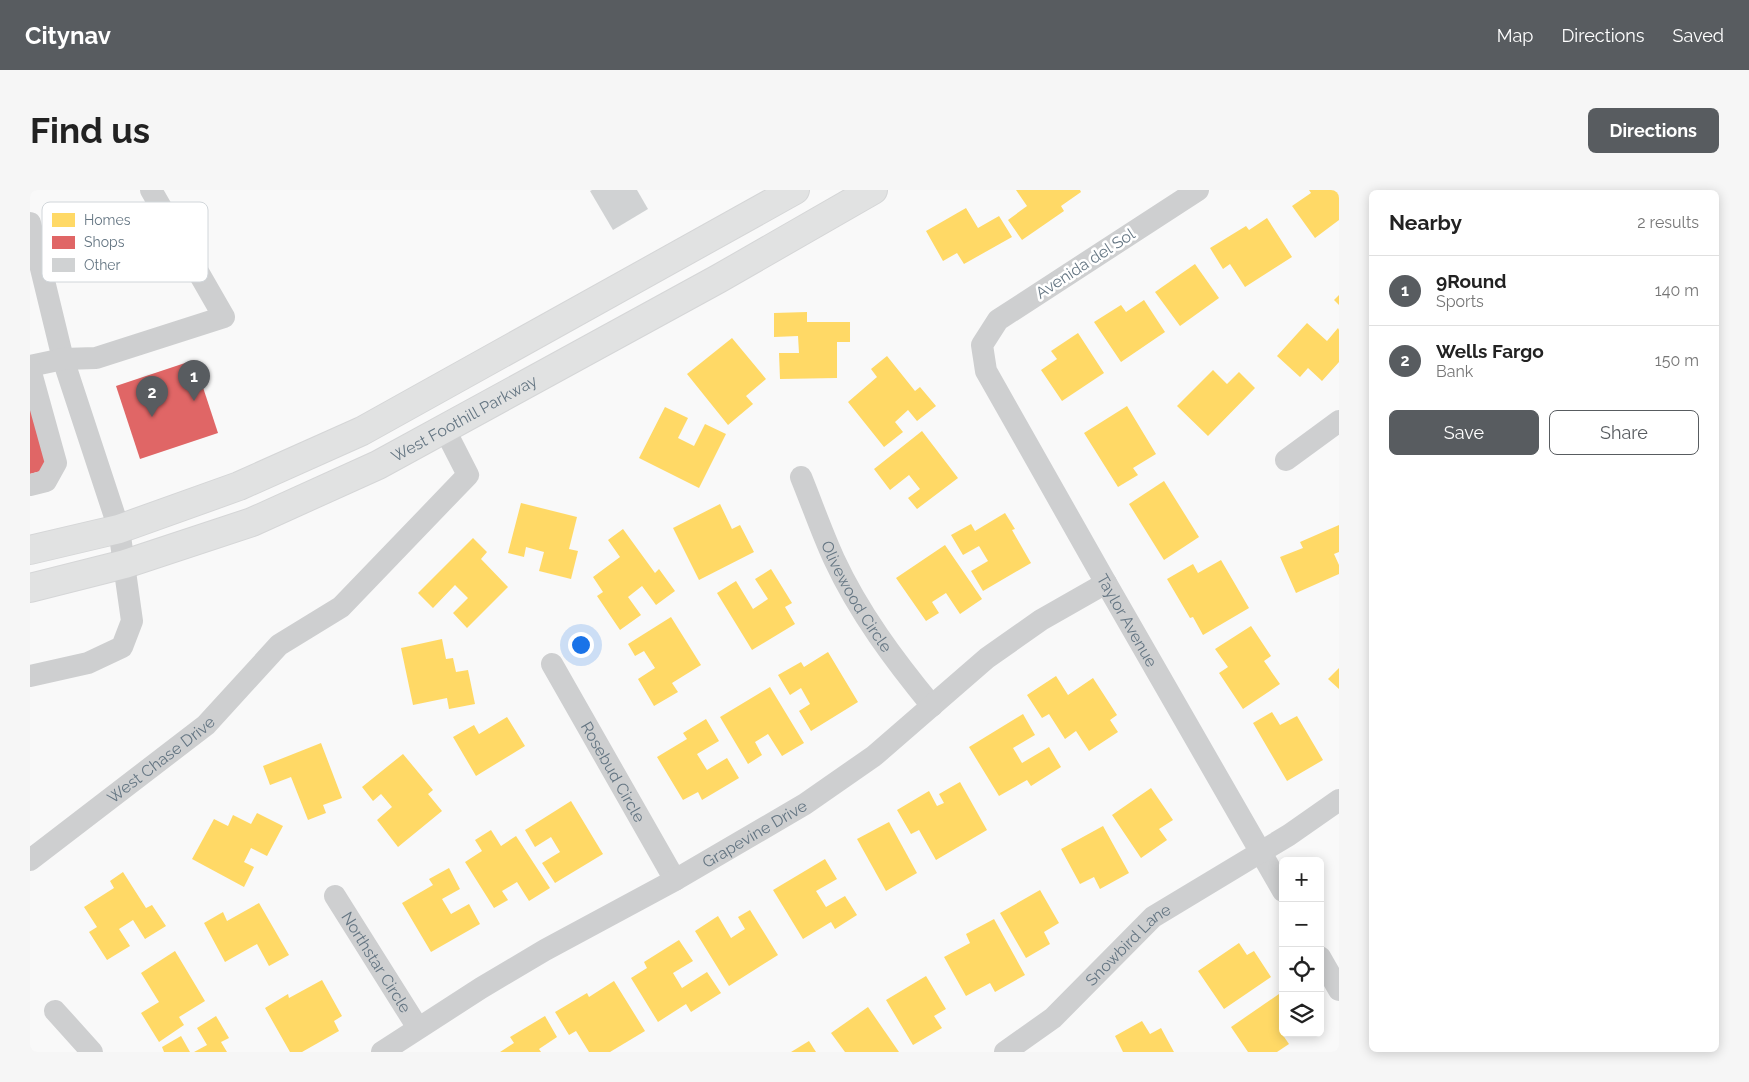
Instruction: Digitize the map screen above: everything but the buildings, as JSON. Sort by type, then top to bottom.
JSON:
[{"type":"main road","points":[[30,550],[119,529],[239,486],[362,431],[795,190]]},
{"type":"main road","name":"West Foothill Parkway","points":[[30,588],[125,564],[252,522],[378,464],[718,279],[873,190]]},
{"type":"street","points":[[151,190],[158,202]]},
{"type":"street","name":"Avenida del Sol","points":[[982,345],[998,320],[1198,190]]},
{"type":"street","points":[[30,223],[42,272]]},
{"type":"street","points":[[30,676],[88,663],[122,646],[132,621],[119,529],[63,359],[44,282]]},
{"type":"street","points":[[30,485],[46,481],[56,463],[30,368],[63,359],[96,358],[224,317],[204,282]]},
{"type":"street","name":"Taylor Avenue","points":[[982,345],[986,371],[1279,884]]},
{"type":"street","points":[[1286,460],[1339,421]]},
{"type":"street","name":"West Chase Drive","points":[[30,860],[206,725],[279,646],[341,607],[468,475],[444,428]]},
{"type":"street","name":"Olivewood Circle","points":[[802,477],[834,560],[869,622],[897,663],[932,706]]},
{"type":"street","name":"Grapevine Drive","points":[[382,1052],[545,950],[675,880],[805,804],[874,756],[987,658],[1041,620],[1106,583]]},
{"type":"street","name":"Rosebud Circle","points":[[552,664],[675,880]]},
{"type":"street","name":"Snowbird Lane","points":[[1005,1052],[1054,1018],[1153,917],[1289,835],[1339,800]]},
{"type":"street","name":"Northstar Circle","points":[[335,896],[418,1028]]},
{"type":"street","points":[[1324,964],[1339,990]]},
{"type":"street","points":[[55,1011],[92,1052]]},
{"type":"place","name":"9Round","points":[[194,401]]},
{"type":"place","name":"Wells Fargo","points":[[152,417]]}]
